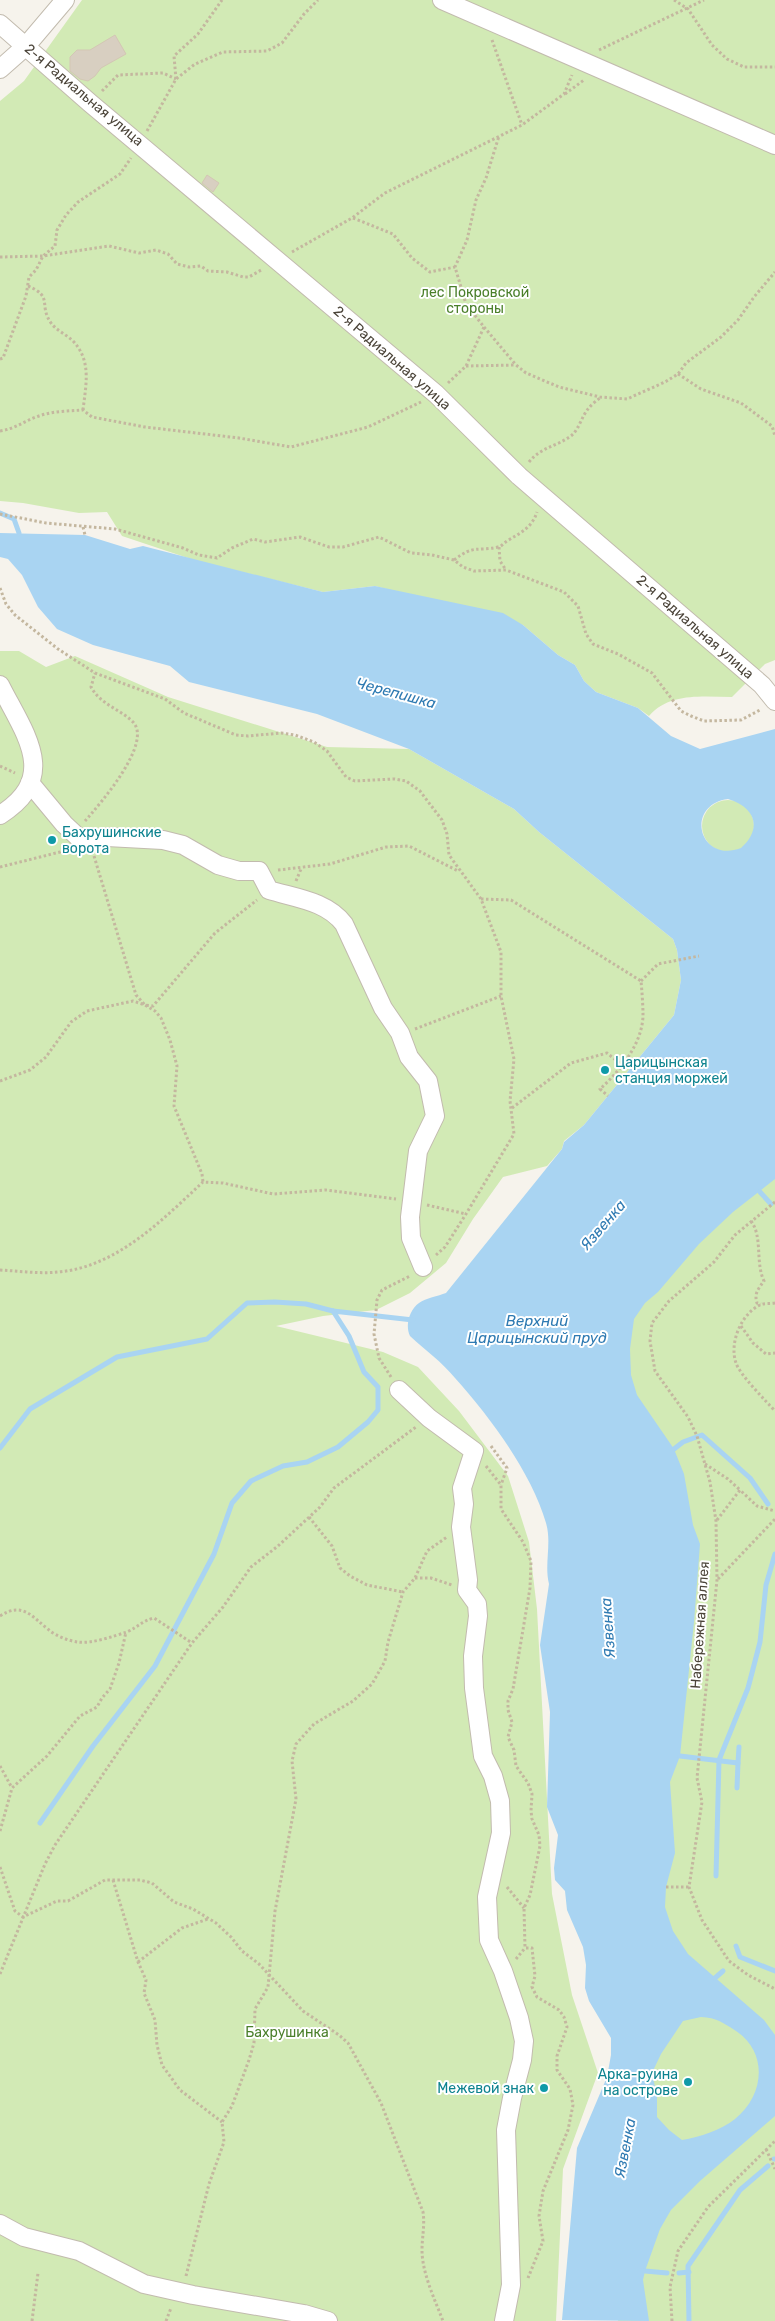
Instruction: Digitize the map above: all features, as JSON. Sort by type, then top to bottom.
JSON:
[{"type":"street","points":[[0,69],[26,46],[65,0]]},
{"type":"street","points":[[442,0],[775,145]]},
{"type":"street","name":"2-я Радиальная улица","points":[[0,24],[90,103],[140,143],[436,394],[519,476],[544,495],[762,685],[771,704]]},
{"type":"street","points":[[0,685],[34,754],[24,779],[25,796],[0,815]]},
{"type":"street","points":[[24,779],[79,838],[94,841],[107,837],[163,840],[183,844],[218,864],[239,870],[259,871],[269,890],[315,903],[337,914],[344,924],[383,1008],[400,1034],[409,1056],[428,1082],[435,1116],[418,1151],[410,1218],[411,1238],[423,1267]]},
{"type":"street","points":[[399,1390],[428,1418],[474,1450],[462,1488],[464,1504],[461,1526],[468,1580],[466,1590],[476,1604],[478,1616],[473,1663],[474,1688],[483,1756],[493,1776],[500,1801],[501,1833],[488,1897],[489,1940],[503,1971],[519,2018],[524,2041],[522,2060],[506,2130],[512,2284],[504,2321]]},
{"type":"street","points":[[0,2224],[24,2237],[79,2251],[144,2284],[194,2295],[304,2314],[328,2321]]},
{"type":"path","points":[[176,80],[174,56],[198,34],[222,0]]},
{"type":"path","points":[[0,360],[3,358],[28,286],[29,277],[36,270],[43,256],[55,246],[57,230],[66,215],[78,202],[120,174],[176,80],[195,64],[223,52],[267,50],[282,43],[304,14],[318,0]]},
{"type":"path","points":[[674,0],[688,9],[712,45],[727,59],[744,67],[775,67]]},
{"type":"path","points":[[0,257],[43,256],[109,246],[139,253],[156,250],[168,254],[177,264],[189,267],[201,266],[208,272],[226,272],[243,277],[254,274],[352,218],[385,193],[522,125],[564,94],[580,59],[704,0]]},
{"type":"path","points":[[485,18],[501,69],[522,125]]},
{"type":"path","points":[[90,103],[118,76],[163,73],[176,80]]},
{"type":"path","points":[[499,135],[486,178],[476,200],[467,240],[456,267],[466,304],[516,365],[526,373],[559,387],[600,397],[627,399],[678,374],[686,363],[721,337],[738,320],[775,272]]},
{"type":"path","points":[[352,218],[392,234],[412,258],[430,272],[456,267]]},
{"type":"path","points":[[28,286],[41,291],[45,298],[44,308],[52,324],[62,331],[84,356],[87,369],[83,410]]},
{"type":"path","points":[[0,431],[17,428],[36,416],[55,412],[83,410],[92,418],[291,447],[368,427],[436,394],[466,366],[484,328]]},
{"type":"path","points":[[466,366],[516,365]]},
{"type":"path","points":[[678,374],[701,389],[741,403],[772,426],[775,434]]},
{"type":"path","points":[[519,476],[535,455],[574,434],[588,408],[600,397]]},
{"type":"path","points":[[454,560],[465,552],[477,548],[499,547],[531,524],[544,495]]},
{"type":"path","points":[[0,514],[46,523],[115,529],[183,548],[199,555],[217,558],[232,548],[253,539],[265,542],[300,537],[329,548],[343,547],[379,537],[411,553],[454,560],[463,567],[474,571],[506,570],[564,592],[578,606],[586,634],[593,644],[618,654],[652,673],[681,711],[704,721],[741,720],[771,704]]},
{"type":"path","points":[[83,527],[85,535]]},
{"type":"path","points":[[499,547],[500,561],[506,570]]},
{"type":"path","points":[[0,588],[6,604],[15,615],[58,650],[95,673],[165,699],[184,714],[236,734],[248,736],[288,734],[314,742],[327,751],[346,777],[355,781],[395,779],[406,781],[420,791],[442,820],[447,834],[449,855],[458,871],[481,899],[501,952],[501,996],[514,1059],[510,1101],[514,1134],[445,1247],[403,1282],[382,1290],[377,1300],[374,1334],[379,1358],[399,1390]]},
{"type":"path","points":[[0,867],[60,852],[79,838],[84,823],[108,794],[124,770],[139,738],[138,729],[132,721],[100,700],[95,694],[91,687],[95,673]]},
{"type":"path","points":[[0,766],[24,779]]},
{"type":"path","points":[[79,838],[92,850],[136,995],[161,1018],[170,1040],[177,1066],[174,1106],[202,1174],[203,1182]]},
{"type":"path","points":[[259,871],[330,864],[386,847],[409,846],[458,871]]},
{"type":"path","points":[[0,1081],[30,1070],[46,1057],[71,1022],[87,1011],[133,1002],[153,1006],[216,933],[269,890]]},
{"type":"path","points":[[481,899],[511,900],[641,981]]},
{"type":"path","points":[[608,1096],[600,1089],[615,1076],[636,1039],[643,1018],[641,981],[658,964],[699,956]]},
{"type":"path","points":[[400,1034],[501,996]]},
{"type":"path","points":[[512,1108],[571,1063],[607,1053],[622,1064]]},
{"type":"path","points":[[0,1270],[59,1272],[116,1255],[203,1182],[223,1183],[274,1194],[326,1190]]},
{"type":"path","name":"Набережная аллея","points":[[689,1887],[702,1802],[697,1778],[718,1580],[716,1521],[705,1464],[697,1436],[688,1417],[655,1371],[650,1341],[652,1323],[670,1301],[714,1262],[734,1235],[775,1202]]},
{"type":"path","points":[[752,1221],[758,1229],[759,1272],[764,1281],[756,1291],[755,1298],[757,1303],[761,1304]]},
{"type":"path","points":[[775,1303],[761,1304],[749,1312],[740,1325],[735,1352],[736,1364],[775,1411]]},
{"type":"path","points":[[740,1325],[766,1354],[775,1353]]},
{"type":"path","points":[[0,1974],[45,1864],[65,1827],[192,1643],[222,1607],[251,1567],[278,1546],[320,1507],[334,1488],[428,1418]]},
{"type":"path","points":[[501,1485],[474,1450],[489,1444],[507,1468],[501,1485],[501,1509],[523,1542],[531,1561],[530,1588],[514,1689],[508,1701],[508,1710],[512,1722],[508,1737],[514,1750],[516,1766],[528,1783],[532,1794],[532,1820],[540,1835],[540,1846],[530,1895],[524,1908],[526,1948],[532,1948],[534,1965],[535,1976],[532,1987],[537,1997],[560,2010],[567,2027],[557,2056],[557,2070],[570,2089],[573,2105],[568,2130],[543,2191],[539,2216],[543,2241],[527,2286]]},
{"type":"path","points":[[705,1464],[728,1479],[757,1506],[775,1511]]},
{"type":"path","points":[[716,1521],[740,1490]]},
{"type":"path","points":[[309,1517],[332,1546],[340,1568],[350,1576],[367,1585],[403,1592]]},
{"type":"path","points":[[718,1580],[775,1519]]},
{"type":"path","points":[[182,2292],[207,2193],[224,2142],[222,2122],[232,2106],[249,2060],[254,2043],[255,2010],[268,1987],[275,1911],[296,1799],[292,1761],[296,1744],[314,1724],[353,1701],[372,1684],[385,1661],[388,1642],[403,1592],[416,1578],[427,1551],[461,1526]]},
{"type":"path","points":[[416,1578],[431,1578],[455,1586]]},
{"type":"path","points":[[0,1616],[8,1610],[20,1609],[40,1620],[50,1630],[79,1642],[126,1632],[142,1621],[154,1618],[192,1643]]},
{"type":"path","points":[[0,1831],[12,1788],[47,1756],[80,1716],[97,1707],[114,1678],[126,1632]]},
{"type":"path","points":[[0,1766],[12,1788]]},
{"type":"path","points":[[0,1867],[15,1912],[23,1917]]},
{"type":"path","points":[[494,1871],[524,1908]]},
{"type":"path","points":[[23,1917],[57,1901],[68,1901],[105,1880],[140,1880],[152,1883],[174,1902],[193,1908],[225,1931],[242,1951],[259,1964],[303,2011],[339,2035],[348,2044],[381,2103],[423,2212],[425,2226],[422,2251],[425,2268],[443,2321]]},
{"type":"path","points":[[113,1880],[138,1962],[146,1980],[144,1992],[155,2020],[156,2045],[162,2066],[180,2090],[222,2122]]},
{"type":"path","points":[[666,1887],[689,1887],[702,1920],[730,1961],[748,1975],[775,1988]]},
{"type":"path","points":[[138,1962],[182,1928],[209,1919]]},
{"type":"path","points":[[672,2321],[670,2287],[678,2251],[708,2206],[775,2140]]},
{"type":"path","points":[[765,2149],[775,2169]]},
{"type":"path","points":[[32,2321],[38,2274]]},
{"type":"green space","name":"лес Покровской стороны","points":[[82,0],[775,0],[775,660],[765,664],[732,697],[677,699],[657,708],[649,716],[638,708],[596,692],[584,681],[575,665],[558,655],[523,625],[375,586],[323,592],[197,561],[122,536],[107,512],[79,513],[0,501],[0,101],[24,81]]},
{"type":"green space","name":"Бахрушинка","points":[[0,651],[19,651],[46,667],[75,656],[168,697],[327,747],[409,749],[514,809],[539,832],[673,939],[677,950],[681,980],[674,1015],[584,1125],[564,1141],[562,1149],[547,1166],[503,1177],[473,1219],[446,1263],[410,1293],[376,1310],[323,1316],[276,1326],[383,1352],[418,1367],[459,1411],[508,1476],[529,1542],[537,1609],[552,1894],[572,1995],[598,2073],[563,2169],[556,2321],[0,2321]]},
{"type":"green space","points":[[723,800],[733,800],[743,804],[750,811],[754,826],[750,841],[743,848],[733,852],[723,852],[713,848],[706,841],[702,831],[702,821],[706,811],[713,804]]},
{"type":"green space","points":[[775,1025],[775,2321],[618,2321],[647,2048],[554,1385]]},
{"type":"water","name":"Верхний Царицынский пруд","points":[[0,533],[85,535],[130,549],[143,546],[323,592],[375,586],[503,613],[523,625],[558,655],[575,665],[584,681],[596,692],[638,708],[671,736],[700,749],[775,729],[775,1179],[733,1212],[699,1244],[658,1292],[645,1303],[634,1319],[630,1349],[631,1375],[637,1395],[674,1449],[684,1474],[693,1525],[700,1544],[680,1756],[670,1782],[675,1853],[666,1887],[665,1907],[673,1931],[688,1954],[764,2020],[775,2035],[775,2116],[700,2181],[671,2210],[660,2229],[643,2280],[649,2321],[562,2320],[577,2148],[607,2077],[611,2055],[611,2038],[589,2001],[585,1988],[586,1965],[583,1947],[567,1910],[565,1891],[555,1880],[554,1868],[558,1835],[547,1807],[550,1712],[540,1645],[549,1584],[547,1569],[548,1531],[530,1484],[508,1446],[482,1410],[450,1372],[410,1336],[408,1323],[410,1314],[419,1303],[446,1293],[562,1149],[564,1142],[584,1125],[674,1015],[681,980],[677,950],[673,939],[539,832],[514,809],[409,749],[317,714],[189,682],[170,666],[93,645],[57,629],[38,607],[22,575],[8,559],[0,557]],"holes":[[[728,799],[745,807],[753,819],[754,826],[748,840],[741,848],[727,851],[715,848],[707,841],[702,832],[702,821],[706,811],[714,803]],[[701,2017],[715,2019],[723,2023],[746,2040],[754,2050],[759,2074],[752,2098],[735,2119],[710,2132],[682,2140],[657,2117],[657,2096],[652,2073],[661,2054],[683,2021]]]},
{"type":"building","points":[[115,35],[126,54],[101,68],[88,81],[80,79],[70,71],[70,57],[77,50],[90,50]]},
{"type":"building","points":[[207,175],[219,183],[213,192],[202,183]]},
{"type":"waterway","points":[[0,513],[14,519],[19,533]]},
{"type":"waterway","points":[[760,1192],[771,1204]]},
{"type":"waterway","points":[[0,1448],[30,1409],[117,1357],[207,1339],[247,1303],[306,1304],[333,1311],[413,1320]]},
{"type":"waterway","points":[[40,1823],[93,1746],[155,1666],[214,1554],[232,1503],[251,1481],[283,1466],[307,1462],[338,1447],[368,1422],[378,1410],[378,1387],[364,1372],[349,1336],[333,1311]]},
{"type":"waterway","points":[[674,1449],[683,1442],[702,1435],[750,1478],[768,1504]]},
{"type":"waterway","points":[[716,1876],[719,1760],[748,1688],[760,1642],[766,1585],[775,1554]]},
{"type":"waterway","points":[[738,1763],[739,1747]]},
{"type":"waterway","points":[[680,1756],[738,1763],[737,1788]]},
{"type":"waterway","points":[[736,1946],[740,1957],[775,1971]]},
{"type":"waterway","points":[[715,1978],[723,1971]]},
{"type":"waterway","points":[[689,2321],[688,2266],[740,2190],[768,2166]]},
{"type":"waterway","points":[[645,2271],[667,2273]]},
{"type":"waterway","points":[[679,2273],[689,2272]]},
{"type":"place","name":"Бахрушинские ворота","points":[[52,840]]},
{"type":"place","name":"Царицынская станция моржей","points":[[605,1070]]},
{"type":"place","name":"Арка-руина на острове","points":[[688,2082]]},
{"type":"place","name":"Межевой знак","points":[[544,2088]]},
{"type":"water label","name":"Черепишка","points":[[396,693]]},
{"type":"water label","name":"Язвенка","points":[[603,1225]]},
{"type":"water label","name":"Язвенка","points":[[608,1628]]},
{"type":"water label","name":"Язвенка","points":[[625,2148]]}]
